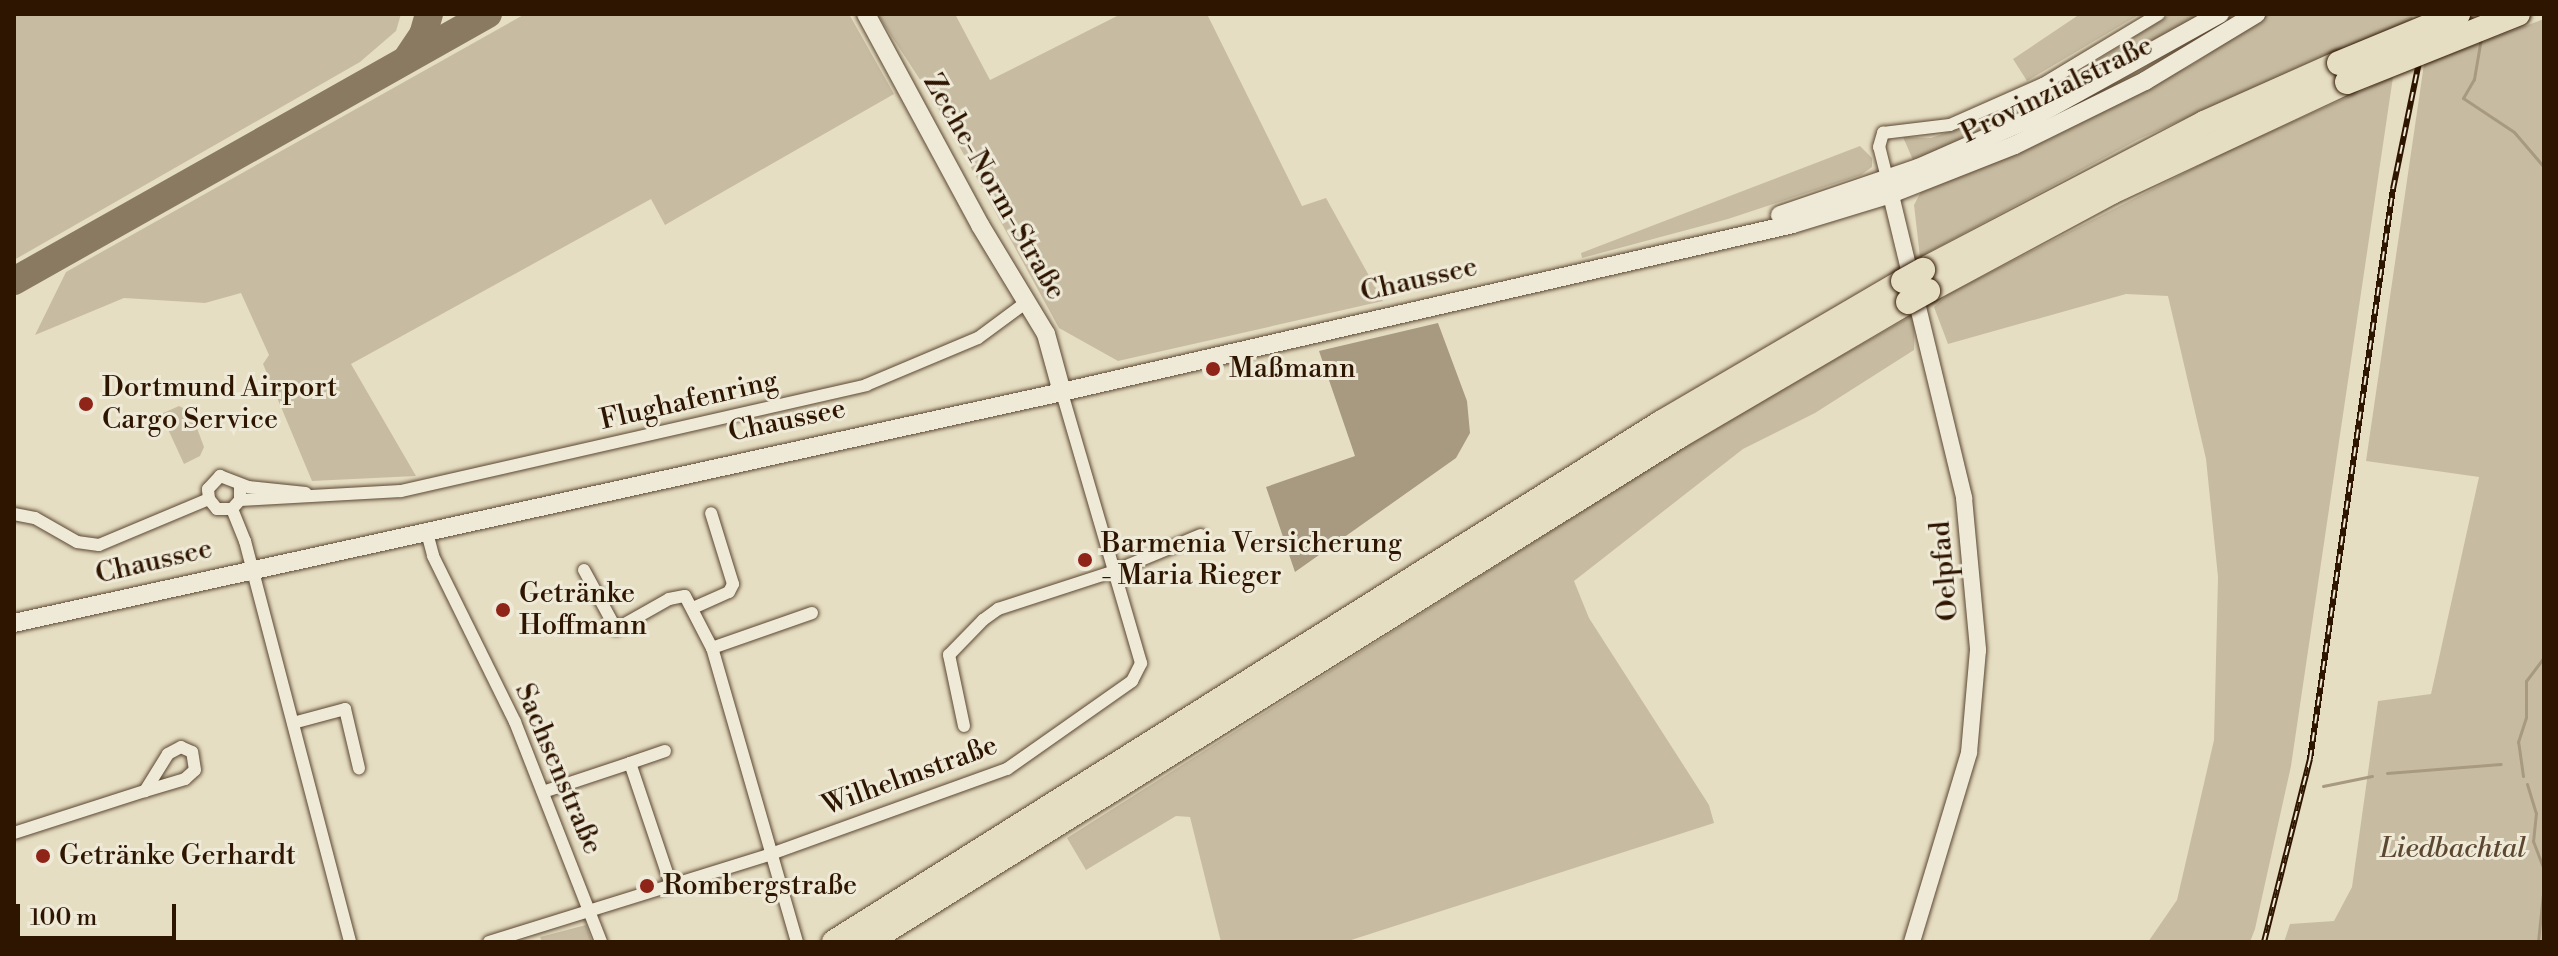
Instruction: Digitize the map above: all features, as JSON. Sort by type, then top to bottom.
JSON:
[{"type":"highway","points":[[2343,73],[2458,14]]},
{"type":"highway","points":[[834,942],[1648,430],[1915,286],[2148,151],[2343,73],[2518,14]]},
{"type":"highway","points":[[868,942],[1915,286]]},
{"type":"main road","name":"Zeche-Norm-Straße","points":[[866,14],[980,225],[1046,334],[1062,392]]},
{"type":"main road","name":"Provinzialstraße","points":[[1889,186],[2032,118],[2220,14]]},
{"type":"main road","name":"Provinzialstraße","points":[[1889,186],[2067,121],[2256,14]]},
{"type":"main road","name":"Chaussee","points":[[14,623],[252,567],[1062,392],[1572,274],[1889,186]]},
{"type":"street","name":"Provinzialstraße","points":[[1889,186],[1879,147],[1883,133],[1950,125],[2043,84],[2159,14]]},
{"type":"street","name":"Oelpfad","points":[[1889,186],[1964,498],[1978,650],[1969,753],[1912,942]]},
{"type":"street","name":"Flughafenring","points":[[341,497],[240,485],[220,476],[208,489],[209,499],[217,509],[236,504],[341,497],[414,489],[866,385],[978,338],[1028,301]]},
{"type":"street","name":"Wilhelmstraße","points":[[489,942],[768,855],[1007,769],[1132,681],[1141,663],[1062,392]]},
{"type":"street","points":[[240,485],[236,504],[350,942]]},
{"type":"street","name":"Flughafenring","points":[[14,514],[35,518],[77,542],[99,545],[209,499]]},
{"type":"street","points":[[693,608],[733,584],[711,513]]},
{"type":"street","name":"Sachsenstraße","points":[[426,529],[433,556],[492,672],[543,792],[601,942]]},
{"type":"street","points":[[964,726],[949,655],[956,643],[998,609],[1112,572],[1201,535]]},
{"type":"street","points":[[584,570],[616,629],[674,597],[687,597],[712,648],[734,712],[768,855],[797,942]]},
{"type":"street","points":[[712,648],[812,613]]},
{"type":"street","points":[[293,723],[345,709],[359,768]]},
{"type":"street","points":[[543,792],[665,751]]},
{"type":"street","points":[[630,763],[671,885]]},
{"type":"street","points":[[14,833],[145,791]]},
{"type":"green space","points":[[14,14],[401,14],[396,31],[360,62],[14,260]]},
{"type":"green space","points":[[525,14],[849,14],[894,94],[665,225],[651,199],[351,364],[416,476],[312,481],[263,364],[269,355],[241,293],[205,303],[124,298],[35,335],[66,272]]},
{"type":"green space","points":[[877,14],[955,14],[990,80],[1121,14],[1207,14],[1302,206],[1326,198],[1383,301],[1118,361],[1059,328],[936,104]]},
{"type":"green space","points":[[2080,14],[2140,14],[2027,81],[2013,59]]},
{"type":"green space","points":[[2171,14],[2204,14],[2006,122],[1913,160],[1903,137],[1931,138],[1974,123],[2067,79]]},
{"type":"green space","points":[[2267,14],[2413,14],[2412,19],[2139,139],[1920,257],[1914,205],[1924,186],[2049,139],[2193,64]]},
{"type":"green space","name":"Liedbachtal","points":[[2544,19],[2544,942],[2284,942],[2290,924],[2334,921],[2352,887],[2378,701],[2431,694],[2479,477],[2366,461],[2424,64]]},
{"type":"green space","points":[[2393,77],[2291,766],[2255,929],[2250,942],[2148,942],[2177,900],[2214,740],[2218,577],[2206,459],[2168,296],[2126,294],[1948,344],[1934,307],[1948,294],[2231,149]]},
{"type":"green space","points":[[1860,146],[1872,158],[1872,167],[1861,175],[1728,219],[1582,258],[1581,253]]},
{"type":"green space","points":[[1915,314],[1914,350],[1815,413],[1743,449],[1574,581],[1589,618],[1709,805],[1714,823],[1345,942],[1221,942],[1190,817],[1176,816],[1086,870],[1067,838],[1712,429]]},
{"type":"green space","points":[[179,406],[191,412],[204,447],[200,456],[184,464],[161,414]]},
{"type":"green space","points":[[586,925],[592,942],[542,942],[540,937]]},
{"type":"shaded area","points":[[1438,323],[1467,401],[1470,433],[1456,458],[1295,572],[1266,487],[1355,456],[1319,351]]},
{"type":"waterway","points":[[2481,38],[2474,79],[2463,98],[2514,132],[2544,167]]},
{"type":"waterway","points":[[2523,776],[2518,742],[2526,717],[2526,681],[2544,657]]},
{"type":"waterway","points":[[2387,773],[2501,764]]},
{"type":"waterway","points":[[2323,786],[2372,776]]},
{"type":"waterway","points":[[2527,784],[2536,813],[2533,841],[2544,869]]},
{"type":"waterway","points":[[2538,942],[2544,884]]},
{"type":"taxiway","points":[[408,57],[423,35],[429,14]]},
{"type":"taxiway","points":[[14,281],[488,14]]},
{"type":"railway","points":[[2264,942],[2310,759],[2393,189],[2429,14]]},
{"type":"place","name":"Maßmann","points":[[1213,369]]},
{"type":"place","name":"Dortmund Airport Cargo Service","points":[[86,404]]},
{"type":"place","name":"Barmenia Versicherung - Maria Rieger","points":[[1085,560]]},
{"type":"place","name":"Getränke Hoffmann","points":[[503,610]]},
{"type":"place","name":"Getränke Gerhardt","points":[[43,856]]},
{"type":"place","name":"Rombergstraße","points":[[647,886]]}]
